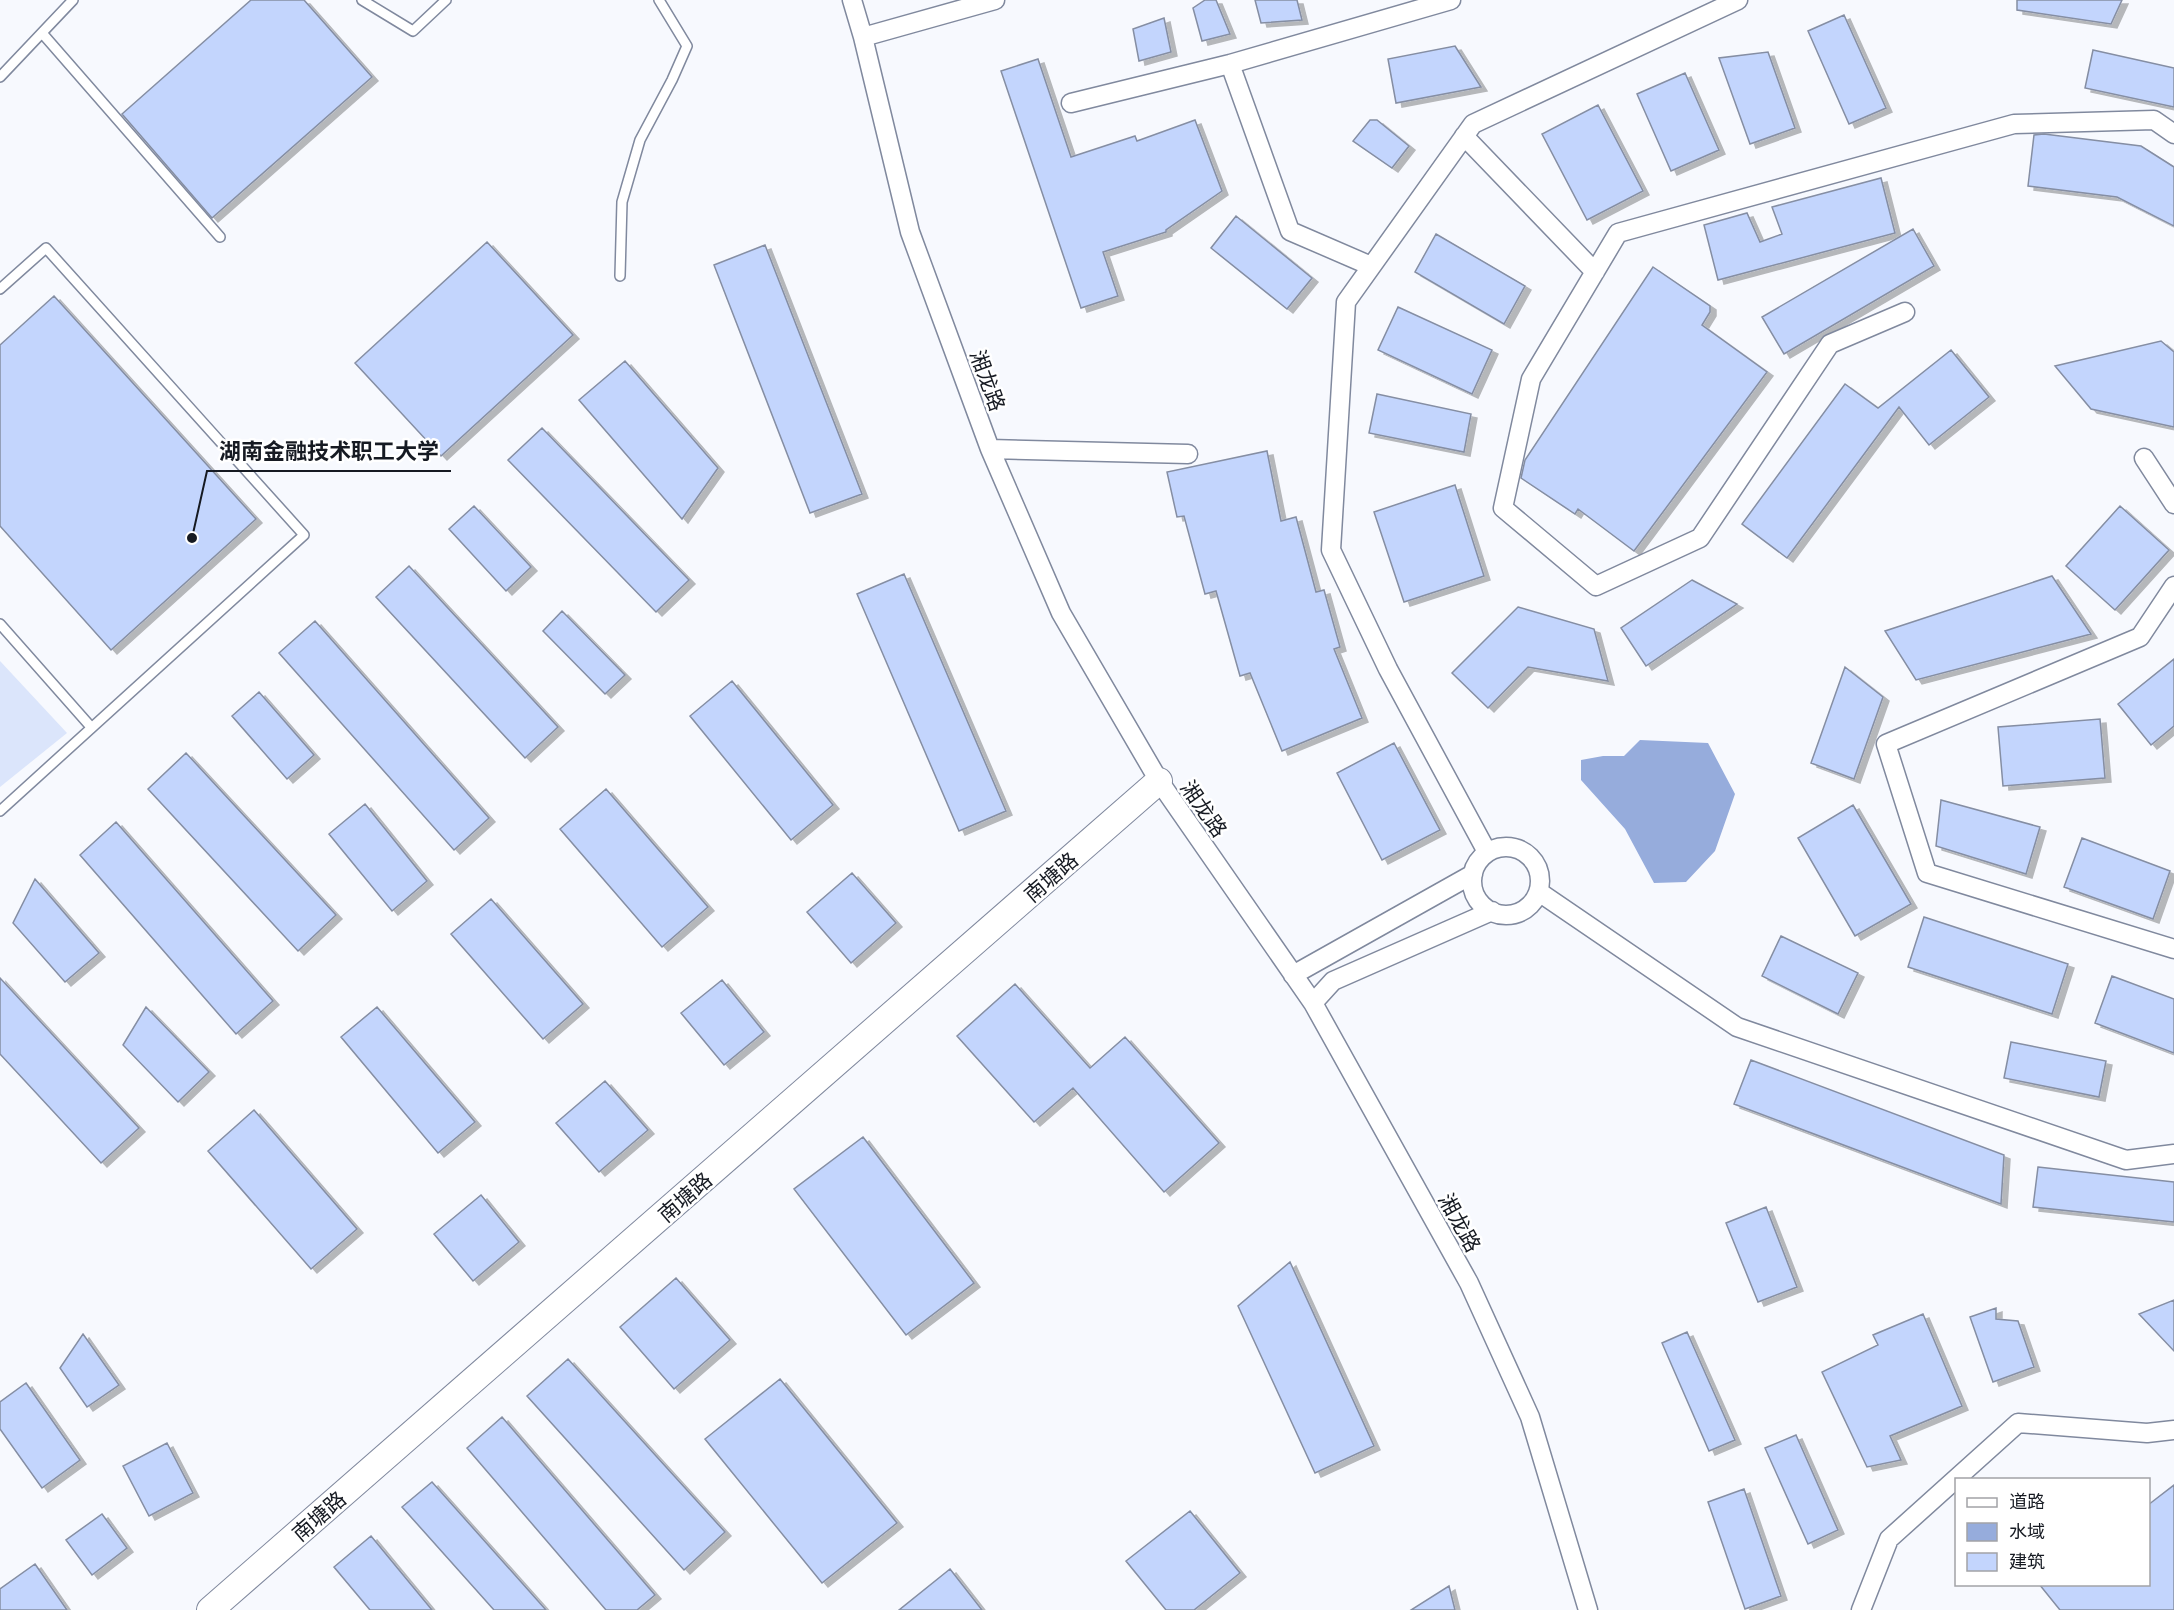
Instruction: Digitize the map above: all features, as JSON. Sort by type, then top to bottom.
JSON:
[{"type":"street","name":"湘龙路","points":[[852,0],[910,232],[990,449],[1061,613],[1159,782],[1313,1003],[1469,1283],[1530,1417],[1588,1610]]},
{"type":"street","points":[[863,37],[995,0]]},
{"type":"street","points":[[1071,103],[1230,64],[1452,0]]},
{"type":"street","points":[[1487,852],[1388,669],[1331,550],[1346,302],[1473,124],[1738,0]]},
{"type":"street","points":[[1230,64],[1290,231],[1371,266]]},
{"type":"street","points":[[1905,312],[1830,344],[1700,538],[1596,586],[1503,508],[1531,379],[1618,233],[2014,124],[2154,120],[2174,134]]},
{"type":"street","points":[[1464,136],[1595,272]]},
{"type":"street","points":[[990,449],[1188,454]]},
{"type":"street","points":[[2144,458],[2174,504]]},
{"type":"street","points":[[2174,586],[2140,637],[1886,744],[1927,873],[2174,949]]},
{"type":"street","name":"南塘路","points":[[210,1610],[1159,782]]},
{"type":"street","points":[[1507,846],[1518,848],[1536,863],[1540,874],[1539,892],[1529,907],[1519,913],[1507,915],[1492,911],[1478,899],[1473,890],[1473,874],[1479,859],[1487,852],[1507,846]]},
{"type":"street","points":[[1293,975],[1473,874]]},
{"type":"street","points":[[1539,892],[1737,1027],[2126,1160],[2174,1154]]},
{"type":"street","points":[[1313,1003],[1333,981],[1492,911]]},
{"type":"street","points":[[1957,1478],[2018,1423],[2147,1433],[2174,1430]]},
{"type":"street","points":[[1861,1610],[1889,1539],[1955,1480]]},
{"type":"lane","points":[[0,77],[73,0]]},
{"type":"lane","points":[[362,0],[413,31],[446,0]]},
{"type":"lane","points":[[620,276],[622,202],[640,140],[687,46],[659,0]]},
{"type":"lane","points":[[42,33],[220,237]]},
{"type":"lane","points":[[0,289],[46,249],[304,536],[0,811]]},
{"type":"lane","points":[[0,624],[91,727]]},
{"type":"shaded area","points":[[0,661],[67,733],[0,787]]},
{"type":"water","points":[[1640,740],[1708,743],[1735,794],[1715,851],[1686,882],[1654,883],[1625,829],[1581,780],[1581,760],[1603,756],[1624,756]]},
{"type":"building","points":[[251,0],[304,0],[372,77],[212,218],[122,114]]},
{"type":"building","points":[[1205,0],[1216,0],[1230,34],[1202,41],[1193,8]]},
{"type":"building","points":[[1255,0],[1297,0],[1302,20],[1261,23]]},
{"type":"building","points":[[2017,0],[2122,0],[2111,24],[2017,10]]},
{"type":"building","points":[[1844,15],[1886,108],[1849,124],[1808,31]]},
{"type":"building","points":[[1164,18],[1171,52],[1139,61],[1133,29]]},
{"type":"building","points":[[1455,46],[1481,87],[1396,103],[1388,59]]},
{"type":"building","points":[[2093,50],[2174,68],[2174,107],[2085,88]]},
{"type":"building","points":[[1768,52],[1795,128],[1750,144],[1719,58]]},
{"type":"building","points":[[1038,59],[1071,157],[1135,136],[1137,141],[1195,120],[1222,191],[1166,232],[1103,252],[1118,296],[1081,308],[1001,71]]},
{"type":"building","points":[[1685,73],[1719,150],[1671,171],[1637,94]]},
{"type":"building","points":[[1598,105],[1643,191],[1587,220],[1542,134]]},
{"type":"building","points":[[1370,120],[1377,120],[1409,146],[1392,168],[1353,141]]},
{"type":"building","points":[[2044,134],[2141,146],[2174,167],[2174,226],[2117,197],[2028,186],[2034,135]]},
{"type":"building","points":[[1881,178],[1895,233],[1718,280],[1704,225],[1747,213],[1760,242],[1782,234],[1772,207]]},
{"type":"building","points":[[1236,216],[1312,278],[1287,309],[1211,248]]},
{"type":"building","points":[[1913,229],[1934,266],[1784,354],[1762,317]]},
{"type":"building","points":[[1436,234],[1525,286],[1504,324],[1415,272]]},
{"type":"building","points":[[487,242],[573,335],[441,456],[355,363]]},
{"type":"building","points":[[765,245],[862,494],[810,513],[714,265]]},
{"type":"building","points":[[1653,267],[1710,306],[1710,312],[1702,325],[1767,372],[1634,551],[1578,509],[1575,514],[1521,478],[1525,460]]},
{"type":"building","points":[[54,296],[256,519],[111,650],[0,526],[0,345]]},
{"type":"building","points":[[1398,307],[1492,350],[1472,394],[1378,350]]},
{"type":"building","points":[[2161,341],[2174,352],[2174,427],[2091,409],[2055,366]]},
{"type":"building","points":[[1951,350],[1989,397],[1929,445],[1899,407],[1787,558],[1742,524],[1845,384],[1878,408]]},
{"type":"building","points":[[625,361],[718,468],[682,519],[579,400]]},
{"type":"building","points":[[1377,394],[1471,414],[1464,452],[1369,433]]},
{"type":"building","points":[[542,428],[689,580],[656,612],[508,460]]},
{"type":"building","points":[[1267,451],[1281,521],[1296,517],[1316,592],[1324,590],[1340,647],[1334,649],[1362,718],[1282,751],[1250,673],[1240,676],[1216,591],[1205,594],[1184,516],[1177,517],[1167,472]]},
{"type":"building","points":[[1455,485],[1484,576],[1404,602],[1374,512]]},
{"type":"building","points":[[474,506],[531,567],[506,591],[449,529]]},
{"type":"building","points":[[2120,506],[2169,550],[2115,610],[2066,566]]},
{"type":"building","points":[[409,566],[558,727],[525,758],[376,597]]},
{"type":"building","points":[[904,574],[1006,811],[959,831],[857,594]]},
{"type":"building","points":[[2052,576],[2091,634],[1916,680],[1885,631]]},
{"type":"building","points":[[1692,580],[1737,604],[1646,666],[1621,628]]},
{"type":"building","points":[[1518,607],[1594,629],[1608,681],[1528,667],[1488,708],[1452,673]]},
{"type":"building","points":[[562,611],[625,675],[605,694],[543,631]]},
{"type":"building","points":[[315,621],[489,818],[454,850],[279,653]]},
{"type":"building","points":[[2174,659],[2174,726],[2151,745],[2118,704]]},
{"type":"building","points":[[1845,667],[1883,697],[1854,779],[1811,763]]},
{"type":"building","points":[[732,681],[833,805],[791,840],[690,716]]},
{"type":"building","points":[[259,692],[314,755],[287,779],[232,716]]},
{"type":"building","points":[[2100,719],[2105,778],[2003,786],[1998,727]]},
{"type":"building","points":[[1394,743],[1440,830],[1382,860],[1337,773]]},
{"type":"building","points":[[186,753],[336,915],[298,951],[148,789]]},
{"type":"building","points":[[606,789],[708,907],[662,947],[560,829]]},
{"type":"building","points":[[1941,800],[2040,827],[2026,874],[1936,846]]},
{"type":"building","points":[[365,804],[427,881],[392,911],[329,834]]},
{"type":"building","points":[[1853,805],[1911,904],[1855,936],[1798,838]]},
{"type":"building","points":[[116,822],[273,1001],[236,1034],[80,855]]},
{"type":"building","points":[[2082,838],[2170,871],[2153,919],[2064,887]]},
{"type":"building","points":[[852,873],[896,923],[851,963],[807,912]]},
{"type":"building","points":[[35,879],[99,953],[65,982],[13,923]]},
{"type":"building","points":[[491,899],[583,1004],[543,1039],[451,934]]},
{"type":"building","points":[[1924,917],[2068,964],[2052,1014],[1908,967]]},
{"type":"building","points":[[1781,936],[1858,973],[1838,1014],[1762,976]]},
{"type":"building","points":[[2112,976],[2174,999],[2174,1053],[2095,1023]]},
{"type":"building","points":[[0,978],[139,1128],[101,1163],[0,1054]]},
{"type":"building","points":[[722,980],[764,1032],[724,1065],[681,1013]]},
{"type":"building","points":[[1015,984],[1090,1068],[1125,1037],[1219,1143],[1164,1192],[1073,1088],[1034,1122],[957,1036]]},
{"type":"building","points":[[146,1007],[209,1072],[178,1102],[123,1045]]},
{"type":"building","points":[[377,1007],[475,1122],[438,1153],[341,1037]]},
{"type":"building","points":[[2011,1042],[2106,1061],[2099,1097],[2004,1078]]},
{"type":"building","points":[[1751,1060],[2004,1155],[2001,1204],[1734,1104]]},
{"type":"building","points":[[605,1081],[648,1130],[599,1172],[556,1123]]},
{"type":"building","points":[[254,1110],[357,1229],[311,1269],[208,1151]]},
{"type":"building","points":[[863,1137],[974,1283],[906,1335],[794,1189]]},
{"type":"building","points":[[2038,1167],[2174,1182],[2174,1222],[2033,1207]]},
{"type":"building","points":[[481,1195],[519,1242],[473,1281],[434,1234]]},
{"type":"building","points":[[1766,1207],[1797,1287],[1758,1302],[1726,1223]]},
{"type":"building","points":[[1290,1262],[1374,1446],[1315,1473],[1238,1306]]},
{"type":"building","points":[[676,1278],[730,1340],[674,1389],[620,1327]]},
{"type":"building","points":[[2174,1300],[2174,1351],[2139,1314]]},
{"type":"building","points":[[1996,1308],[1996,1319],[2018,1321],[2034,1367],[1993,1382],[1970,1317]]},
{"type":"building","points":[[1923,1314],[1962,1406],[1890,1436],[1901,1460],[1867,1467],[1822,1372],[1878,1345],[1873,1335]]},
{"type":"building","points":[[1687,1332],[1735,1440],[1709,1451],[1662,1343]]},
{"type":"building","points":[[83,1334],[119,1385],[87,1407],[60,1368]]},
{"type":"building","points":[[568,1359],[725,1532],[684,1570],[527,1396]]},
{"type":"building","points":[[780,1379],[897,1523],[822,1583],[705,1439]]},
{"type":"building","points":[[26,1383],[80,1460],[42,1488],[0,1429],[0,1402]]},
{"type":"building","points":[[502,1417],[655,1595],[637,1610],[606,1610],[467,1448]]},
{"type":"building","points":[[1796,1435],[1838,1530],[1808,1544],[1765,1448]]},
{"type":"building","points":[[167,1443],[193,1493],[149,1516],[123,1466]]},
{"type":"building","points":[[432,1482],[546,1610],[494,1610],[402,1507]]},
{"type":"building","points":[[2174,1485],[2174,1610],[2060,1610],[2041,1586],[2150,1586],[2150,1503]]},
{"type":"building","points":[[1744,1489],[1781,1596],[1745,1609],[1708,1502]]},
{"type":"building","points":[[1190,1511],[1240,1573],[1194,1610],[1166,1610],[1126,1561]]},
{"type":"building","points":[[102,1514],[127,1548],[92,1575],[66,1540]]},
{"type":"building","points":[[371,1536],[432,1610],[370,1610],[334,1567]]},
{"type":"building","points":[[35,1564],[67,1610],[0,1610],[0,1589]]},
{"type":"building","points":[[950,1569],[982,1610],[899,1610]]},
{"type":"building","points":[[1449,1586],[1455,1610],[1411,1610]]},
{"type":"place","name":"湖南金融技术职工大学","points":[[192,538]]}]
